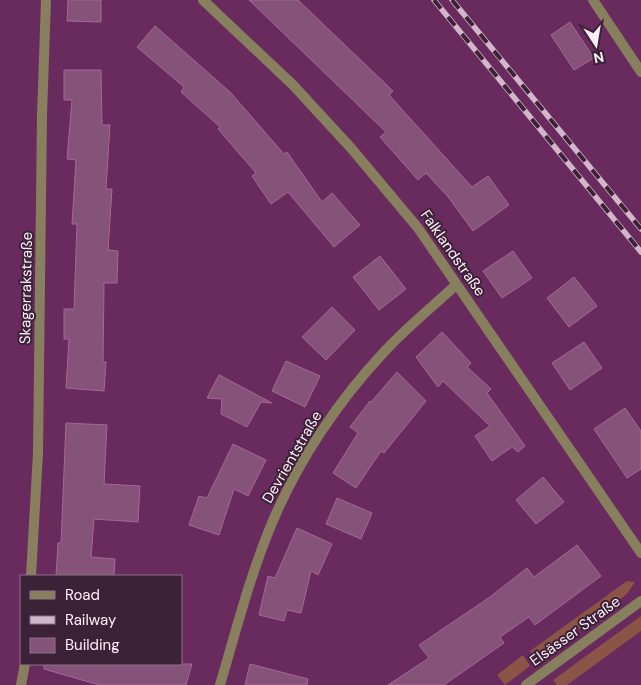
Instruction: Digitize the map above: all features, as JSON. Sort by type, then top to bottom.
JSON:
[{"type":"street","name":"Skagerrakstraße","points":[[31,575],[38,453],[42,115],[46,0]]},
{"type":"street","name":"Falklandstraße","points":[[204,0],[293,85],[351,148],[418,228],[578,458],[641,553]]},
{"type":"street","points":[[593,0],[641,72]]},
{"type":"street","name":"Devrientstraße","points":[[220,685],[262,547],[272,521],[306,456],[367,370],[403,332],[456,285]]},
{"type":"street","name":"Elsässer Straße","points":[[526,685],[641,601]]},
{"type":"street","points":[[21,685],[25,665]]},
{"type":"shaded area","points":[[627,581],[635,582],[627,594],[537,660],[530,651]]},
{"type":"shaded area","points":[[641,616],[641,631],[567,685],[557,685],[553,680]]},
{"type":"shaded area","points":[[523,655],[530,666],[505,685],[497,675]]},
{"type":"building","points":[[68,0],[101,0],[101,22],[67,21]]},
{"type":"building","points":[[249,0],[298,0],[393,91],[389,95],[472,187],[488,176],[509,205],[473,231],[449,198],[426,173],[418,180],[380,137],[386,132]]},
{"type":"building","points":[[570,22],[594,58],[574,70],[551,35]]},
{"type":"building","points":[[155,26],[230,92],[284,154],[287,152],[322,202],[332,193],[360,225],[334,247],[288,192],[271,204],[252,176],[256,173],[218,129],[220,127],[181,92],[184,87],[137,47]]},
{"type":"building","points":[[64,70],[101,70],[102,125],[110,125],[106,189],[112,189],[108,250],[118,251],[117,283],[104,283],[103,362],[106,362],[104,391],[66,388],[69,339],[64,339],[64,309],[74,309],[77,224],[72,224],[76,160],[67,159],[72,100],[64,100]]},
{"type":"building","points":[[513,251],[532,278],[502,298],[483,271]]},
{"type":"building","points":[[380,256],[406,289],[379,310],[353,277]]},
{"type":"building","points":[[574,277],[597,306],[569,327],[547,298]]},
{"type":"building","points":[[332,307],[355,330],[326,360],[302,337]]},
{"type":"building","points":[[442,332],[471,363],[467,367],[491,389],[487,393],[525,446],[518,452],[512,447],[492,461],[475,436],[490,426],[443,381],[438,387],[416,357]]},
{"type":"building","points":[[584,342],[602,368],[570,390],[552,363]]},
{"type":"building","points":[[286,361],[320,376],[305,407],[272,391]]},
{"type":"building","points":[[397,372],[426,401],[384,453],[381,451],[356,488],[333,473],[358,433],[350,427],[370,401]]},
{"type":"building","points":[[219,375],[272,403],[261,402],[247,427],[221,414],[222,399],[207,398]]},
{"type":"building","points":[[625,408],[641,431],[641,469],[627,478],[594,429]]},
{"type":"building","points":[[66,423],[107,425],[104,484],[140,486],[138,522],[94,519],[91,557],[115,559],[114,575],[56,575],[58,543],[61,543]]},
{"type":"building","points":[[233,444],[266,460],[248,496],[234,489],[219,535],[189,525],[199,496],[207,498]]},
{"type":"building","points":[[543,477],[564,502],[536,524],[516,500]]},
{"type":"building","points":[[337,498],[372,513],[361,539],[326,524]]},
{"type":"building","points":[[297,528],[332,544],[318,575],[311,571],[301,613],[287,610],[284,621],[259,615],[268,576],[275,578]]},
{"type":"building","points":[[577,545],[601,576],[535,625],[529,617],[500,637],[504,643],[444,685],[388,685],[429,658],[419,645],[490,597],[527,568],[534,577]]},
{"type":"building","points":[[192,664],[186,685],[99,685],[44,669],[44,665]]},
{"type":"building","points":[[250,664],[308,679],[307,685],[245,685]]},
{"type":"railway","points":[[434,0],[641,252]]},
{"type":"railway","points":[[452,0],[641,229]]}]
